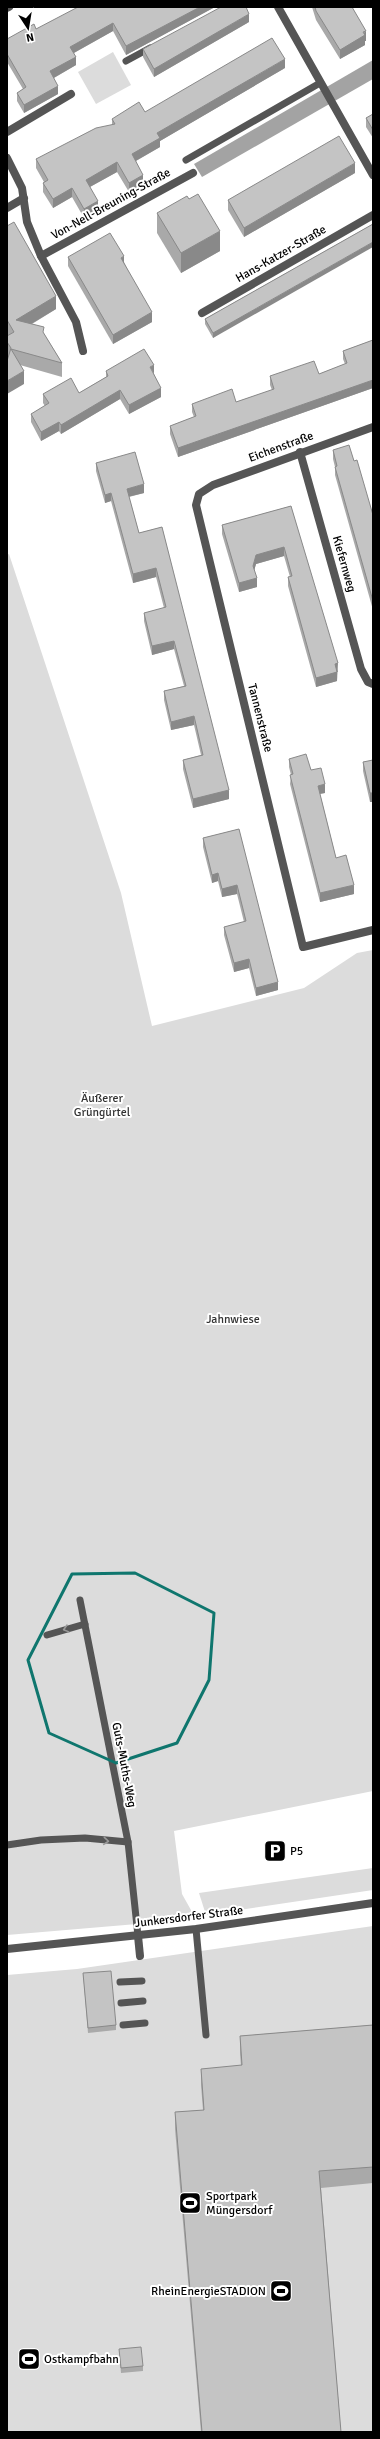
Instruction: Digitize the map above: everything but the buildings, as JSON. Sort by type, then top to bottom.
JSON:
[{"type":"street","points":[[278,7],[373,175]]},
{"type":"street","points":[[7,132],[71,94]]},
{"type":"street","name":"Von-Nell-Breuning-Straße","points":[[7,158],[22,188],[27,222],[42,256],[76,322],[83,350]]},
{"type":"street","name":"Von-Nell-Breuning-Straße","points":[[42,256],[193,173]]},
{"type":"street","points":[[7,208],[24,198]]},
{"type":"street","name":"Hans-Katzer-Straße","points":[[202,313],[373,215]]},
{"type":"street","name":"Eichenstraße","points":[[199,494],[214,485],[300,452],[373,427]]},
{"type":"street","name":"Kiefernweg","points":[[300,452],[360,662],[371,683]]},
{"type":"street","name":"Tannenstraße","points":[[199,494],[196,506],[302,947],[373,930]]},
{"type":"street","name":"Junkersdorfer Straße","points":[[7,1949],[196,1929],[373,1903]]},
{"type":"street","points":[[138,1936],[140,1956]]},
{"type":"lane","points":[[126,61],[159,43]]},
{"type":"lane","points":[[186,160],[322,85]]},
{"type":"lane","name":"Guts-Muths-Weg","points":[[80,1600],[128,1842],[138,1936]]},
{"type":"lane","points":[[47,1635],[85,1624]]},
{"type":"lane","points":[[7,1845],[41,1840],[86,1838],[128,1842]]},
{"type":"lane","points":[[196,1929],[206,2035]]},
{"type":"lane","points":[[120,1982],[142,1980]]},
{"type":"lane","points":[[121,2003],[144,2001]]},
{"type":"lane","points":[[123,2025],[145,2023]]},
{"type":"highlighted area","points":[[135,1573],[214,1613],[209,1680],[177,1743],[116,1763],[49,1733],[28,1660],[72,1574]]},
{"type":"green space","points":[[113,52],[131,85],[96,104],[78,72]]},
{"type":"green space","points":[[9,554],[121,893],[152,1026],[304,988],[357,953],[373,950],[373,1791],[174,1831],[182,1894],[196,1919],[7,1935],[7,555]]},
{"type":"green space","points":[[373,1868],[373,1890],[206,1915],[199,1893]]},
{"type":"green space","name":"Sportpark Müngersdorf","points":[[373,1926],[373,2432],[7,2432],[7,1975],[77,1969]]},
{"type":"shaded area","points":[[373,60],[373,79],[202,177],[194,164]]},
{"type":"place","name":"P5","points":[[275,1851]]},
{"type":"place","name":"Sportpark Müngersdorf","points":[[190,2203]]},
{"type":"place","name":"RheinEnergieSTADION","points":[[281,2291]]},
{"type":"place","name":"Ostkampfbahn","points":[[29,2359]]},
{"type":"park label","name":"Äußerer Grüngürtel","points":[[102,1105]]},
{"type":"park label","name":"Jahnwiese","points":[[233,1319]]}]
